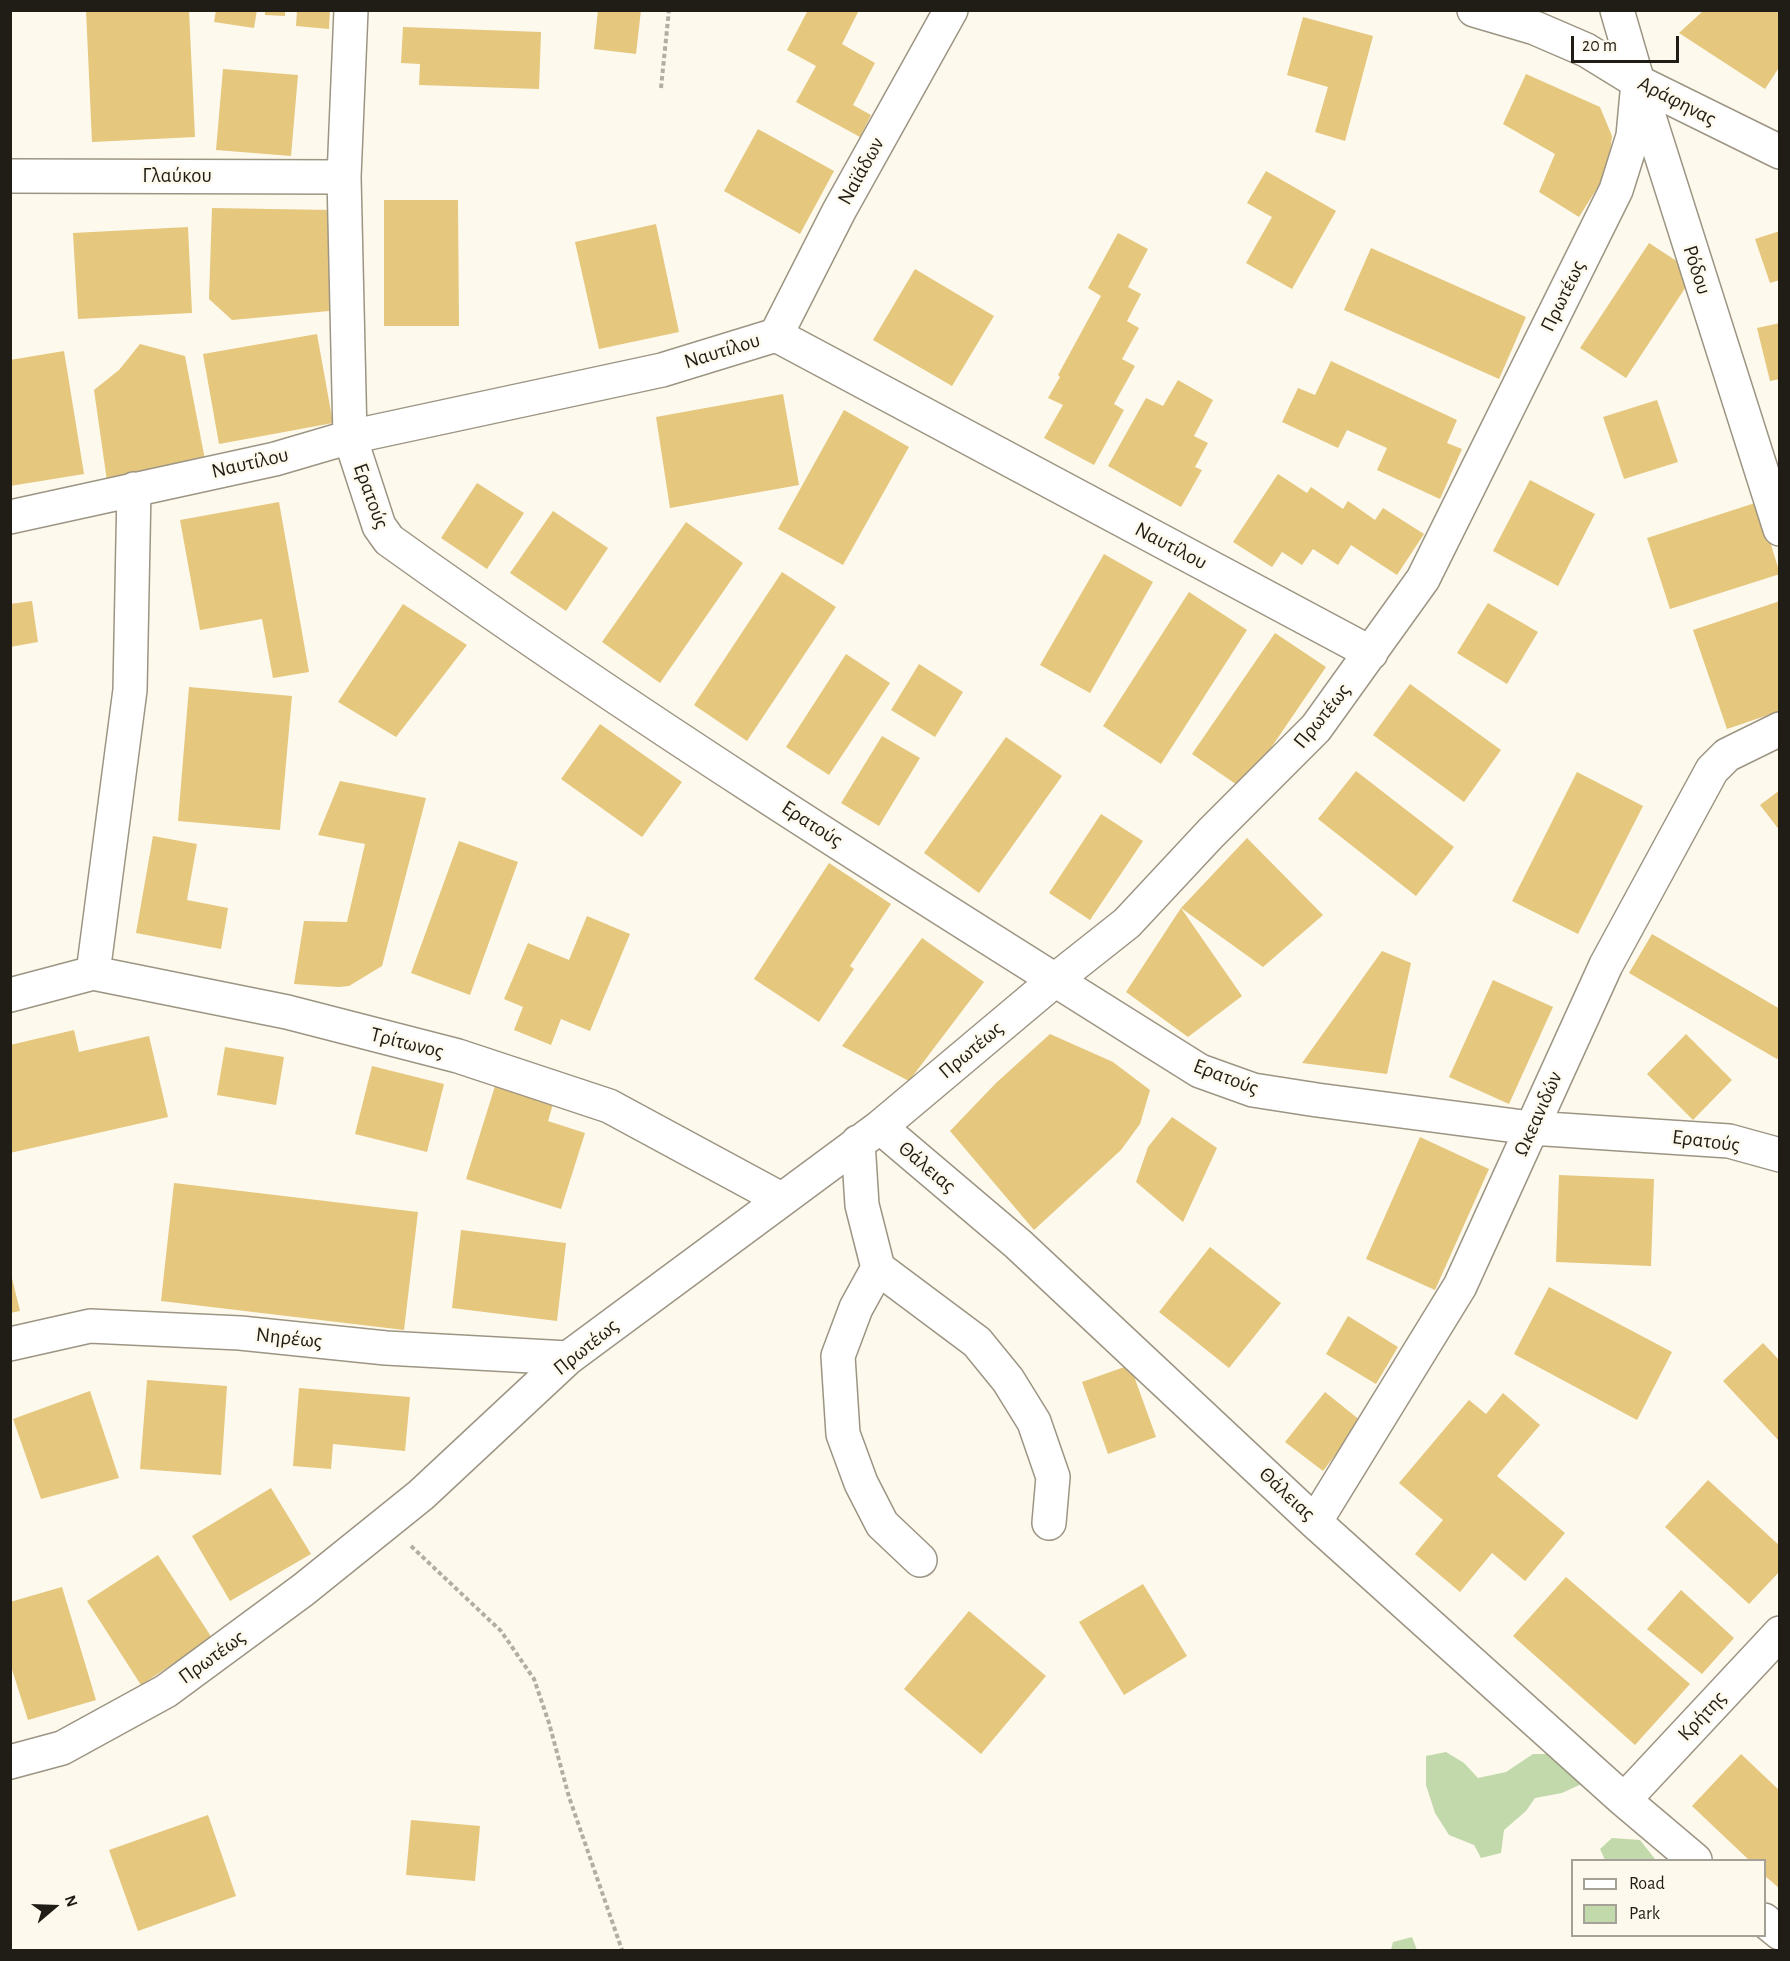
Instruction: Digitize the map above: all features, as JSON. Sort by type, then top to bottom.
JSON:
[{"type":"street","name":"Ερατούς","points":[[351,10],[344,177],[350,437],[379,526],[389,540],[491,614],[673,735],[1200,1071],[1253,1090],[1317,1100],[1531,1128],[1729,1141],[1779,1155]]},
{"type":"street","name":"Ναϊάδων","points":[[776,335],[839,210],[951,10]]},
{"type":"street","name":"Αράφηνας","points":[[1474,10],[1535,28],[1576,46],[1638,82],[1779,152]]},
{"type":"street","name":"Ρόδου","points":[[1617,10],[1779,529]]},
{"type":"street","name":"Πρωτέως","points":[[10,1762],[62,1748],[166,1691],[303,1590],[421,1495],[568,1358],[869,1135],[1127,923],[1211,833],[1316,728],[1423,579],[1616,190],[1633,136],[1638,82]]},
{"type":"street","name":"Γλαύκου","points":[[10,176],[344,177]]},
{"type":"street","name":"Ναυτίλου","points":[[10,517],[275,459],[350,437],[662,370],[776,335],[1371,654]]},
{"type":"street","points":[[93,973],[130,690],[134,489]]},
{"type":"street","name":"Ωκεανιδών","points":[[1315,1522],[1460,1287],[1606,965],[1712,770],[1727,755],[1779,729]]},
{"type":"street","name":"Τρίτωνος","points":[[10,995],[93,973],[287,1012],[458,1056],[609,1106],[781,1199]]},
{"type":"street","points":[[869,1135],[862,1205],[878,1268],[977,1342],[1008,1380],[1034,1422],[1053,1477],[1049,1523]]},
{"type":"street","name":"Θάλειας","points":[[869,1135],[1018,1244],[1315,1522],[1624,1800],[1694,1859]]},
{"type":"street","points":[[878,1268],[856,1308],[838,1356],[843,1434],[861,1483],[882,1524],[920,1560]]},
{"type":"street","name":"Νηρέως","points":[[10,1344],[90,1326],[240,1333],[386,1348],[568,1358]]},
{"type":"street","name":"Κρήτης","points":[[1624,1800],[1779,1633]]},
{"type":"street","points":[[1766,1922],[1779,1933]]},
{"type":"path","points":[[661,88],[669,10]]},
{"type":"path","points":[[387,1523],[501,1631],[534,1679],[549,1723],[568,1797],[622,1950]]},
{"type":"green space","points":[[1446,1752],[1464,1763],[1478,1778],[1506,1772],[1533,1754],[1557,1754],[1586,1782],[1562,1793],[1535,1798],[1526,1811],[1504,1830],[1501,1853],[1481,1858],[1474,1845],[1449,1835],[1435,1813],[1426,1785],[1426,1756]]},
{"type":"green space","points":[[1612,1838],[1640,1840],[1655,1859],[1605,1859],[1600,1849]]},
{"type":"green space","points":[[1412,1937],[1417,1950],[1391,1950],[1393,1942]]},
{"type":"building","points":[[86,10],[189,10],[195,137],[92,142]]},
{"type":"building","points":[[216,10],[257,10],[254,28],[214,22]]},
{"type":"building","points":[[265,10],[285,10],[285,16],[265,15]]},
{"type":"building","points":[[297,10],[330,10],[329,29],[296,26]]},
{"type":"building","points":[[598,10],[641,10],[636,54],[594,49]]},
{"type":"building","points":[[808,10],[859,10],[842,44],[875,63],[853,105],[871,115],[860,137],[796,102],[816,66],[787,50]]},
{"type":"building","points":[[1704,10],[1780,10],[1780,66],[1765,89],[1679,33]]},
{"type":"building","points":[[1303,17],[1373,36],[1345,141],[1315,132],[1328,87],[1287,75]]},
{"type":"building","points":[[403,27],[541,32],[539,89],[419,85],[420,64],[401,63]]},
{"type":"building","points":[[223,69],[298,75],[291,156],[216,150]]},
{"type":"building","points":[[1526,74],[1600,107],[1612,136],[1608,171],[1579,217],[1539,192],[1555,154],[1503,124]]},
{"type":"building","points":[[758,129],[834,171],[800,234],[724,191]]},
{"type":"building","points":[[1266,171],[1336,211],[1292,289],[1246,263],[1272,217],[1247,203]]},
{"type":"building","points":[[384,200],[458,200],[459,326],[384,326]]},
{"type":"building","points":[[212,208],[332,210],[340,310],[232,320],[209,299]]},
{"type":"building","points":[[656,224],[679,332],[599,349],[575,242]]},
{"type":"building","points":[[188,227],[192,313],[78,319],[73,233]]},
{"type":"building","points":[[1780,231],[1780,280],[1770,283],[1755,239]]},
{"type":"building","points":[[1118,233],[1148,249],[1128,287],[1141,294],[1127,321],[1139,328],[1122,359],[1135,366],[1114,404],[1124,410],[1094,465],[1044,438],[1063,405],[1048,398],[1101,296],[1088,288]]},
{"type":"building","points":[[1649,243],[1695,273],[1626,378],[1580,348]]},
{"type":"building","points":[[1371,248],[1526,317],[1499,379],[1344,310]]},
{"type":"building","points":[[915,269],[994,316],[952,386],[873,340]]},
{"type":"building","points":[[1780,323],[1780,379],[1770,381],[1757,328]]},
{"type":"building","points":[[317,334],[333,423],[219,444],[203,354]]},
{"type":"building","points":[[140,344],[185,356],[206,465],[108,488],[94,390],[119,370]]},
{"type":"building","points":[[64,351],[84,474],[10,486],[10,360]]},
{"type":"building","points":[[1331,361],[1457,420],[1447,443],[1462,449],[1440,499],[1377,470],[1387,448],[1347,430],[1338,448],[1282,422],[1298,388],[1315,395]]},
{"type":"building","points":[[1178,380],[1213,400],[1194,436],[1208,443],[1195,467],[1202,470],[1181,507],[1108,466],[1146,398],[1163,406]]},
{"type":"building","points":[[783,394],[799,485],[670,508],[656,417]]},
{"type":"building","points":[[1657,400],[1678,462],[1624,479],[1603,417]]},
{"type":"building","points":[[844,410],[909,447],[843,565],[778,529]]},
{"type":"building","points":[[1278,474],[1307,493],[1311,487],[1343,509],[1348,501],[1375,520],[1383,508],[1424,534],[1397,575],[1351,545],[1338,565],[1313,549],[1302,565],[1282,552],[1272,567],[1233,542]]},
{"type":"building","points":[[1530,480],[1595,514],[1558,586],[1493,551]]},
{"type":"building","points":[[477,483],[524,513],[487,569],[441,538]]},
{"type":"building","points":[[279,502],[309,672],[273,678],[262,619],[200,630],[180,520]]},
{"type":"building","points":[[1758,502],[1780,574],[1670,609],[1647,538]]},
{"type":"building","points":[[553,511],[608,548],[566,611],[510,573]]},
{"type":"building","points":[[686,522],[743,563],[660,683],[602,642]]},
{"type":"building","points":[[1104,554],[1153,582],[1090,693],[1040,665]]},
{"type":"building","points":[[782,572],[836,607],[747,741],[694,705]]},
{"type":"building","points":[[1189,592],[1247,630],[1161,764],[1103,726]]},
{"type":"building","points":[[32,601],[38,642],[10,647],[10,604]]},
{"type":"building","points":[[1780,601],[1780,711],[1727,729],[1693,630]]},
{"type":"building","points":[[1488,603],[1538,632],[1507,684],[1457,653]]},
{"type":"building","points":[[403,604],[467,645],[396,737],[338,702]]},
{"type":"building","points":[[1275,633],[1326,667],[1243,789],[1192,754]]},
{"type":"building","points":[[846,654],[890,683],[829,775],[786,747]]},
{"type":"building","points":[[919,664],[963,692],[935,737],[891,710]]},
{"type":"building","points":[[1410,684],[1501,750],[1464,802],[1373,735]]},
{"type":"building","points":[[189,687],[292,696],[280,830],[178,821]]},
{"type":"building","points":[[600,724],[682,782],[642,837],[561,779]]},
{"type":"building","points":[[882,736],[920,758],[879,826],[841,803]]},
{"type":"building","points":[[1006,737],[1062,776],[979,893],[924,853]]},
{"type":"building","points":[[1356,771],[1454,847],[1416,896],[1318,819]]},
{"type":"building","points":[[1577,772],[1643,806],[1578,934],[1512,901]]},
{"type":"building","points":[[340,781],[426,798],[382,966],[349,986],[294,984],[304,921],[347,922],[365,844],[318,835]]},
{"type":"building","points":[[1780,790],[1780,831],[1760,805]]},
{"type":"building","points":[[1101,814],[1143,841],[1090,920],[1049,893]]},
{"type":"building","points":[[153,836],[197,844],[187,900],[228,908],[221,949],[136,933]]},
{"type":"building","points":[[1247,838],[1323,915],[1263,967],[1181,908]]},
{"type":"building","points":[[459,841],[518,862],[470,995],[411,973]]},
{"type":"building","points":[[829,863],[891,904],[850,966],[854,969],[819,1022],[754,979]]},
{"type":"building","points":[[1181,908],[1242,996],[1188,1037],[1126,992]]},
{"type":"building","points":[[587,916],[630,934],[590,1031],[561,1019],[551,1045],[514,1030],[523,1007],[504,999],[528,943],[569,960]]},
{"type":"building","points":[[1652,934],[1780,1009],[1780,1054],[1777,1059],[1629,973]]},
{"type":"building","points":[[922,938],[984,982],[909,1081],[842,1046]]},
{"type":"building","points":[[1382,951],[1411,963],[1387,1074],[1302,1063]]},
{"type":"building","points":[[1493,980],[1553,1007],[1509,1104],[1449,1077]]},
{"type":"building","points":[[74,1030],[79,1052],[149,1036],[168,1117],[10,1153],[10,1045]]},
{"type":"building","points":[[1050,1034],[1113,1062],[1150,1090],[1140,1124],[1121,1150],[1034,1230],[950,1131],[996,1083]]},
{"type":"building","points":[[1686,1034],[1732,1080],[1693,1120],[1647,1074]]},
{"type":"building","points":[[225,1047],[284,1057],[276,1105],[217,1095]]},
{"type":"building","points":[[372,1066],[444,1084],[427,1152],[355,1134]]},
{"type":"building","points":[[495,1086],[553,1104],[548,1121],[585,1133],[561,1209],[466,1179]]},
{"type":"building","points":[[1172,1117],[1217,1148],[1183,1222],[1136,1182],[1148,1147]]},
{"type":"building","points":[[1420,1137],[1489,1169],[1435,1290],[1366,1259]]},
{"type":"building","points":[[1559,1175],[1654,1179],[1651,1266],[1556,1262]]},
{"type":"building","points":[[174,1183],[418,1212],[404,1330],[161,1301]]},
{"type":"building","points":[[461,1230],[566,1243],[557,1321],[452,1308]]},
{"type":"building","points":[[1210,1247],[1281,1303],[1229,1368],[1159,1312]]},
{"type":"building","points":[[10,1270],[20,1311],[10,1313]]},
{"type":"building","points":[[1549,1287],[1672,1352],[1637,1420],[1514,1354]]},
{"type":"building","points":[[1348,1316],[1398,1347],[1376,1384],[1326,1354]]},
{"type":"building","points":[[1763,1343],[1780,1361],[1780,1442],[1723,1381]]},
{"type":"building","points":[[1130,1365],[1156,1437],[1108,1454],[1082,1382]]},
{"type":"building","points":[[147,1380],[227,1386],[221,1475],[140,1469]]},
{"type":"building","points":[[299,1388],[410,1397],[405,1451],[333,1444],[331,1469],[293,1466]]},
{"type":"building","points":[[90,1391],[119,1478],[41,1499],[13,1419]]},
{"type":"building","points":[[1325,1392],[1361,1421],[1323,1471],[1285,1442]]},
{"type":"building","points":[[1503,1393],[1540,1425],[1497,1476],[1565,1533],[1525,1581],[1492,1553],[1460,1592],[1415,1554],[1443,1520],[1399,1483],[1469,1400],[1486,1414]]},
{"type":"building","points":[[1708,1480],[1780,1546],[1780,1571],[1749,1604],[1665,1527]]},
{"type":"building","points":[[271,1488],[311,1554],[230,1601],[192,1536]]},
{"type":"building","points":[[158,1555],[212,1638],[141,1685],[87,1601]]},
{"type":"building","points":[[1566,1577],[1690,1684],[1635,1745],[1513,1636]]},
{"type":"building","points":[[1143,1584],[1187,1656],[1124,1695],[1079,1622]]},
{"type":"building","points":[[62,1587],[96,1700],[28,1720],[10,1663],[10,1602]]},
{"type":"building","points":[[1681,1590],[1734,1638],[1702,1674],[1647,1629]]},
{"type":"building","points":[[969,1611],[1046,1676],[981,1754],[904,1689]]},
{"type":"building","points":[[1741,1754],[1780,1791],[1780,1889],[1766,1877],[1766,1859],[1748,1859],[1692,1806]]},
{"type":"building","points":[[208,1815],[236,1896],[138,1931],[109,1850]]},
{"type":"building","points":[[411,1820],[480,1826],[475,1881],[406,1875]]}]
